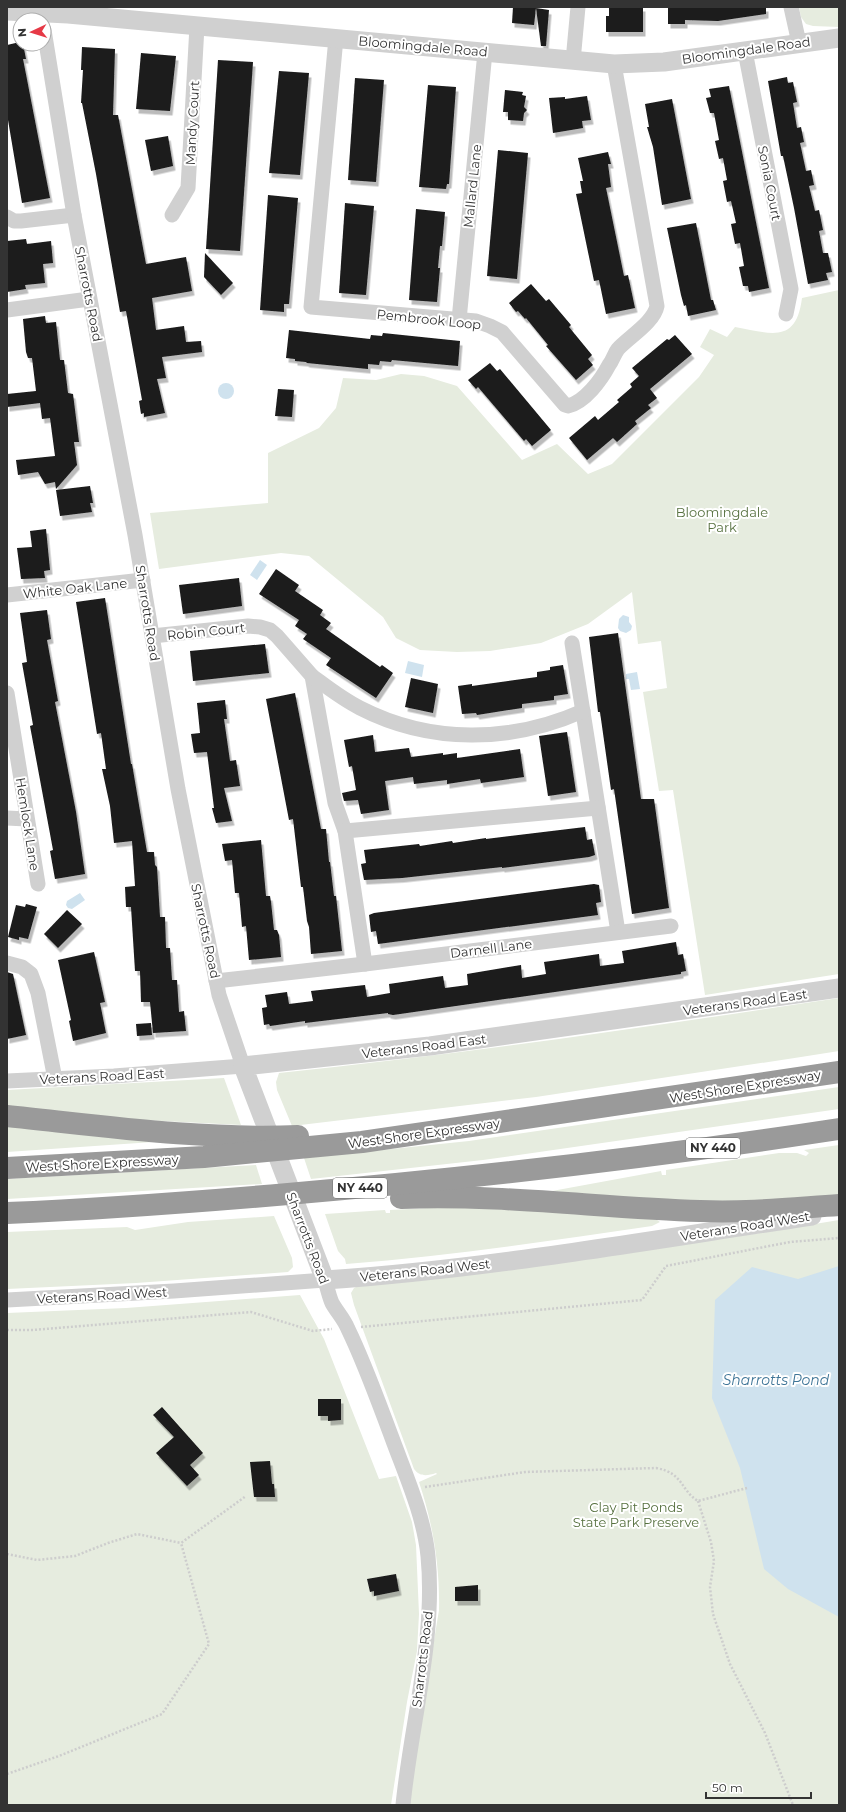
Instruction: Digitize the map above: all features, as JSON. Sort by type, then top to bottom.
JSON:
[{"type":"highway","name":"West Shore Expressway","points":[[7,1168],[139,1162],[248,1154],[362,1142],[839,1072]]},
{"type":"highway","points":[[7,1116],[149,1130],[252,1136],[284,1136],[360,1131],[457,1128]]},
{"type":"highway","name":"NY 440","points":[[7,1213],[132,1206],[370,1188],[646,1157],[839,1129]]},
{"type":"highway","points":[[132,1206],[234,1210],[354,1201],[437,1197],[485,1198],[720,1212],[760,1211],[839,1205]]},
{"type":"street","points":[[573,61],[578,7]]},
{"type":"street","points":[[791,7],[799,43]]},
{"type":"street","name":"Bloomingdale Road","points":[[52,20],[135,14],[197,26],[614,64],[664,62],[839,38]]},
{"type":"street","name":"Mandy Court","points":[[172,215],[188,188],[197,26]]},
{"type":"street","name":"Pembrook Loop","points":[[336,38],[311,307],[460,320],[490,326],[502,332],[568,406],[584,396],[598,382],[610,365],[617,350],[653,316],[657,306],[614,64]]},
{"type":"street","name":"Sonia Court","points":[[745,51],[791,289],[786,314]]},
{"type":"street","name":"Sharrotts Road","points":[[47,52],[89,299],[143,580],[178,789],[223,1010],[332,1302],[348,1328],[372,1385],[411,1489],[428,1555],[428,1636],[402,1805]]},
{"type":"street","name":"Mallard Lane","points":[[460,320],[485,52]]},
{"type":"street","points":[[7,217],[14,221],[21,221],[74,215]]},
{"type":"street","points":[[7,310],[89,299]]},
{"type":"street","name":"White Oak Lane","points":[[7,595],[143,580]]},
{"type":"street","name":"Robin Court","points":[[152,636],[248,626],[270,630],[312,676],[341,697],[379,717],[415,729],[444,734],[473,736],[506,734],[538,728],[583,711]]},
{"type":"street","points":[[572,643],[618,932]]},
{"type":"street","points":[[312,676],[327,767],[335,803],[345,831],[365,964]]},
{"type":"street","name":"Hemlock Lane","points":[[7,693],[26,819],[38,884]]},
{"type":"street","points":[[345,831],[598,808]]},
{"type":"street","points":[[7,818],[26,819]]},
{"type":"street","name":"Darnell Lane","points":[[216,981],[671,926]]},
{"type":"street","points":[[7,963],[22,966],[31,974],[38,993],[55,1078]]},
{"type":"street","name":"Veterans Road East","points":[[7,1081],[166,1072],[378,1053],[473,1041],[839,988]]},
{"type":"street","name":"Veterans Road West","points":[[7,1300],[174,1291],[363,1277],[515,1260],[839,1211]]},
{"type":"path","points":[[7,1330],[34,1330],[251,1312],[313,1331],[642,1300],[666,1266],[790,1242],[839,1238]]},
{"type":"path","points":[[411,1489],[525,1472],[656,1468],[666,1470],[674,1474],[693,1498],[698,1501],[711,1542],[714,1561],[710,1586],[713,1614],[730,1664],[765,1733],[793,1805]]},
{"type":"path","points":[[698,1501],[747,1488]]},
{"type":"path","points":[[7,1554],[38,1560],[75,1556],[108,1543],[137,1534],[181,1543],[246,1496]]},
{"type":"path","points":[[7,1774],[59,1756],[162,1714],[209,1644],[181,1543]]},
{"type":"green space","points":[[799,7],[839,7],[839,27],[813,26],[806,24],[801,17]]},
{"type":"green space","name":"Bloomingdale Park","points":[[839,290],[839,974],[705,995],[673,790],[659,791],[643,692],[667,688],[661,641],[638,644],[632,592],[588,624],[541,643],[490,651],[457,652],[420,650],[396,638],[383,617],[309,556],[281,553],[159,569],[150,513],[268,503],[268,453],[319,428],[336,408],[343,378],[376,380],[401,374],[424,376],[457,386],[522,460],[557,444],[588,474],[612,464],[699,377],[714,355],[700,347],[710,329],[727,337],[735,327],[759,332],[779,332],[787,329],[794,323],[799,313],[802,298]]},
{"type":"green space","points":[[839,998],[839,1051],[536,1097],[292,1126],[277,1090],[276,1082],[279,1073],[489,1048]]},
{"type":"green space","points":[[224,1078],[241,1125],[123,1119],[7,1109],[7,1090]]},
{"type":"green space","points":[[839,1087],[839,1109],[483,1160],[311,1179],[304,1158],[469,1141]]},
{"type":"green space","points":[[7,1123],[153,1142],[7,1152]]},
{"type":"green space","points":[[839,1145],[839,1198],[707,1204],[552,1191],[661,1171],[662,1175],[666,1175],[666,1170],[779,1153],[797,1153],[806,1156],[809,1153],[804,1150]]},
{"type":"green space","points":[[256,1165],[262,1184],[7,1199],[7,1179]]},
{"type":"green space","points":[[467,1206],[656,1219],[660,1222],[652,1226],[499,1248],[346,1264],[345,1259],[338,1251],[325,1214],[385,1210],[386,1213],[390,1213],[390,1210]]},
{"type":"green space","points":[[274,1216],[292,1258],[293,1267],[288,1272],[136,1283],[7,1289],[7,1232],[127,1227],[135,1230],[188,1222]]},
{"type":"green space","name":"Clay Pit Ponds State Park Preserve","points":[[839,1220],[839,1805],[407,1805],[439,1610],[435,1545],[419,1482],[437,1474],[421,1475],[414,1469],[354,1305],[351,1293],[354,1288],[360,1285],[754,1234]]},
{"type":"green space","points":[[300,1295],[324,1339],[379,1479],[396,1476],[412,1522],[416,1545],[419,1614],[417,1651],[407,1702],[391,1805],[7,1805],[7,1313],[126,1308]]},
{"type":"water","points":[[226,383],[232,385],[234,391],[232,397],[226,399],[220,397],[218,391],[220,385]]},
{"type":"water","points":[[260,560],[267,565],[257,580],[250,575]]},
{"type":"water","points":[[623,615],[629,617],[629,622],[632,626],[631,630],[626,633],[620,631],[618,628],[619,619]]},
{"type":"water","points":[[408,661],[424,665],[422,677],[405,673]]},
{"type":"water","points":[[637,672],[640,689],[631,690],[629,679],[626,679],[626,674]]},
{"type":"water","points":[[80,893],[85,900],[72,909],[68,908],[66,905],[67,901]]},
{"type":"water","name":"Sharrotts Pond","points":[[839,1266],[839,1617],[788,1589],[764,1569],[740,1468],[712,1398],[715,1300],[752,1267],[798,1279]]},
{"type":"building","points":[[513,7],[536,8],[534,25],[512,23]]},
{"type":"building","points":[[609,7],[643,7],[643,32],[606,32],[606,16],[609,16]]},
{"type":"building","points":[[668,7],[766,7],[766,14],[718,21],[685,20],[685,24],[668,24]]},
{"type":"building","points":[[536,8],[549,10],[546,46],[541,46]]},
{"type":"building","points":[[12,44],[12,52],[25,52],[26,59],[23,59],[50,198],[22,203],[7,114],[7,45]]},
{"type":"building","points":[[82,47],[115,49],[113,115],[118,115],[146,264],[186,257],[192,291],[152,298],[156,330],[184,326],[186,342],[201,341],[202,352],[162,357],[166,378],[157,379],[165,413],[144,417],[144,413],[141,414],[139,401],[142,400],[126,311],[120,312],[96,174],[81,103],[83,70],[81,70]]},
{"type":"building","points":[[141,53],[176,56],[170,111],[136,109]]},
{"type":"building","points":[[218,60],[253,62],[240,251],[206,249]]},
{"type":"building","points":[[279,71],[309,73],[300,175],[269,173]]},
{"type":"building","points":[[787,77],[788,83],[793,82],[797,102],[793,103],[797,128],[801,127],[804,142],[800,143],[806,171],[811,170],[814,185],[809,186],[815,211],[819,210],[823,230],[819,231],[823,253],[828,253],[832,272],[826,273],[828,280],[808,284],[794,208],[783,156],[781,156],[768,81]]},
{"type":"building","points":[[355,78],[384,80],[376,182],[348,180]]},
{"type":"building","points":[[428,85],[456,87],[449,184],[447,184],[446,189],[419,187]]},
{"type":"building","points":[[729,86],[769,288],[749,292],[748,286],[743,286],[739,267],[744,266],[740,243],[735,244],[731,224],[736,223],[731,201],[727,202],[723,181],[727,180],[723,158],[719,159],[715,141],[719,140],[714,113],[710,113],[706,98],[711,97],[709,89]]},
{"type":"building","points":[[505,90],[523,92],[522,95],[526,96],[524,107],[527,110],[524,113],[523,121],[508,120],[508,112],[503,112]]},
{"type":"building","points":[[587,96],[591,120],[582,121],[583,128],[553,133],[549,98],[565,97],[565,99]]},
{"type":"building","points":[[672,99],[691,199],[662,205],[653,147],[647,127],[649,127],[645,104]]},
{"type":"building","points":[[168,136],[173,166],[151,171],[145,140]]},
{"type":"building","points":[[498,150],[528,153],[517,279],[487,276]]},
{"type":"building","points":[[608,152],[611,164],[608,164],[611,187],[606,188],[624,276],[628,275],[635,308],[606,314],[599,280],[594,281],[576,194],[582,193],[580,181],[583,181],[578,158]]},
{"type":"building","points":[[268,195],[298,198],[289,304],[284,304],[284,312],[260,310]]},
{"type":"building","points":[[345,203],[374,206],[366,295],[339,293]]},
{"type":"building","points":[[416,209],[445,212],[442,246],[440,246],[438,268],[440,268],[437,302],[409,300]]},
{"type":"building","points":[[696,223],[711,300],[713,300],[716,310],[688,316],[686,305],[684,306],[681,295],[667,228]]},
{"type":"building","points":[[26,239],[27,244],[51,241],[53,263],[43,264],[45,283],[25,285],[26,289],[7,292],[7,241]]},
{"type":"building","points":[[205,253],[233,283],[221,295],[204,277]]},
{"type":"building","points":[[531,284],[546,301],[549,299],[571,325],[569,327],[592,355],[588,359],[593,365],[576,380],[546,346],[548,345],[526,318],[525,319],[518,311],[516,312],[509,303]]},
{"type":"building","points":[[45,316],[46,323],[56,322],[60,360],[64,360],[68,393],[73,394],[79,442],[74,442],[77,465],[56,489],[55,482],[45,484],[38,472],[18,475],[16,460],[55,456],[50,418],[42,419],[40,403],[7,407],[7,394],[36,391],[32,358],[28,358],[26,352],[23,319]]},
{"type":"building","points":[[289,330],[370,339],[371,335],[382,336],[383,333],[460,341],[458,366],[392,360],[391,362],[380,361],[379,365],[368,364],[368,369],[295,361],[295,359],[286,358]]},
{"type":"building","points":[[675,335],[692,354],[650,389],[657,398],[648,405],[651,408],[635,421],[637,424],[617,442],[613,438],[587,460],[569,438],[595,416],[598,420],[619,402],[617,400],[632,387],[630,384],[639,376],[632,368],[667,339],[669,340]]},
{"type":"building","points":[[490,363],[497,371],[500,369],[551,430],[532,446],[526,439],[524,441],[478,387],[476,389],[468,380]]},
{"type":"building","points":[[278,389],[294,390],[292,417],[275,416]]},
{"type":"building","points":[[90,486],[93,503],[90,503],[92,512],[60,516],[56,490]]},
{"type":"building","points":[[46,529],[50,570],[44,571],[45,578],[21,579],[17,548],[32,547],[30,531]]},
{"type":"building","points":[[276,569],[299,585],[295,591],[323,610],[320,615],[331,623],[326,629],[380,667],[382,665],[393,673],[376,698],[326,665],[331,658],[303,639],[307,634],[295,626],[299,620],[259,594]]},
{"type":"building","points":[[239,578],[242,606],[183,614],[179,585]]},
{"type":"building","points":[[105,598],[131,764],[147,852],[154,852],[155,865],[157,867],[160,917],[165,917],[166,948],[170,948],[172,980],[177,980],[179,1012],[184,1011],[186,1031],[153,1033],[150,1002],[141,1002],[140,971],[135,971],[131,907],[126,907],[125,887],[135,886],[132,841],[114,843],[110,806],[102,769],[106,769],[101,733],[97,734],[76,602]]},
{"type":"building","points":[[47,610],[51,639],[47,640],[58,701],[55,702],[76,812],[85,874],[55,879],[50,851],[53,850],[30,726],[33,725],[22,663],[27,662],[20,613]]},
{"type":"building","points":[[618,633],[641,799],[654,799],[669,908],[632,914],[614,789],[611,790],[600,712],[598,712],[589,637]]},
{"type":"building","points":[[265,644],[269,673],[193,681],[190,651]]},
{"type":"building","points":[[563,665],[568,694],[554,696],[554,700],[522,704],[522,708],[477,715],[476,713],[462,714],[458,686],[472,684],[472,686],[537,677],[537,672],[550,670],[550,667]]},
{"type":"building","points":[[411,678],[438,684],[433,713],[405,707]]},
{"type":"building","points":[[295,693],[321,829],[326,829],[329,862],[334,896],[336,896],[342,951],[311,954],[309,927],[303,887],[301,887],[293,819],[289,820],[266,699]]},
{"type":"building","points":[[225,700],[227,719],[224,719],[230,761],[236,760],[240,786],[224,788],[232,821],[216,823],[212,808],[214,808],[207,752],[194,753],[191,734],[200,733],[197,703]]},
{"type":"building","points":[[567,732],[576,792],[548,796],[539,736]]},
{"type":"building","points":[[373,735],[375,752],[409,748],[411,757],[443,753],[443,755],[457,753],[457,758],[520,749],[524,777],[481,783],[480,779],[447,784],[447,780],[414,784],[413,777],[385,781],[389,810],[361,814],[358,800],[344,801],[342,793],[356,790],[352,766],[349,767],[344,740]]},
{"type":"building","points":[[585,827],[587,840],[592,839],[595,855],[589,857],[502,868],[402,878],[364,880],[361,864],[366,863],[364,850],[419,844],[420,846],[452,841],[453,843]]},
{"type":"building","points":[[261,840],[266,896],[270,896],[274,930],[277,930],[279,935],[281,957],[249,960],[246,926],[242,927],[239,893],[235,893],[232,860],[225,861],[222,844]]},
{"type":"building","points":[[594,884],[599,885],[601,902],[596,903],[598,915],[378,944],[376,931],[371,932],[369,915],[374,913]]},
{"type":"building","points":[[26,904],[37,907],[28,939],[19,937],[19,940],[8,937],[16,905],[25,907]]},
{"type":"building","points":[[67,910],[82,924],[58,948],[44,934]]},
{"type":"building","points":[[676,942],[678,955],[683,954],[686,971],[681,972],[681,974],[393,1015],[388,1013],[305,1023],[305,1021],[270,1026],[269,1024],[264,1025],[262,1008],[267,1007],[265,995],[287,992],[289,1004],[313,1001],[311,991],[365,985],[367,997],[390,993],[389,984],[443,976],[445,988],[468,985],[467,974],[521,965],[522,978],[546,974],[544,962],[599,954],[600,966],[624,963],[622,951]]},
{"type":"building","points":[[94,952],[105,1002],[100,1003],[106,1033],[73,1041],[69,1021],[71,1020],[58,960]]},
{"type":"building","points":[[7,972],[13,974],[26,1035],[7,1039]]},
{"type":"building","points":[[151,1023],[152,1035],[137,1036],[136,1024]]},
{"type":"building","points":[[318,1399],[341,1399],[341,1420],[328,1421],[328,1416],[318,1416]]},
{"type":"building","points":[[162,1407],[203,1453],[190,1465],[199,1475],[187,1486],[156,1453],[174,1437],[153,1415]]},
{"type":"building","points":[[270,1461],[275,1497],[254,1497],[250,1462]]},
{"type":"building","points":[[396,1574],[399,1591],[374,1596],[374,1591],[370,1592],[367,1579]]},
{"type":"building","points":[[478,1585],[478,1601],[455,1601],[455,1587]]}]
